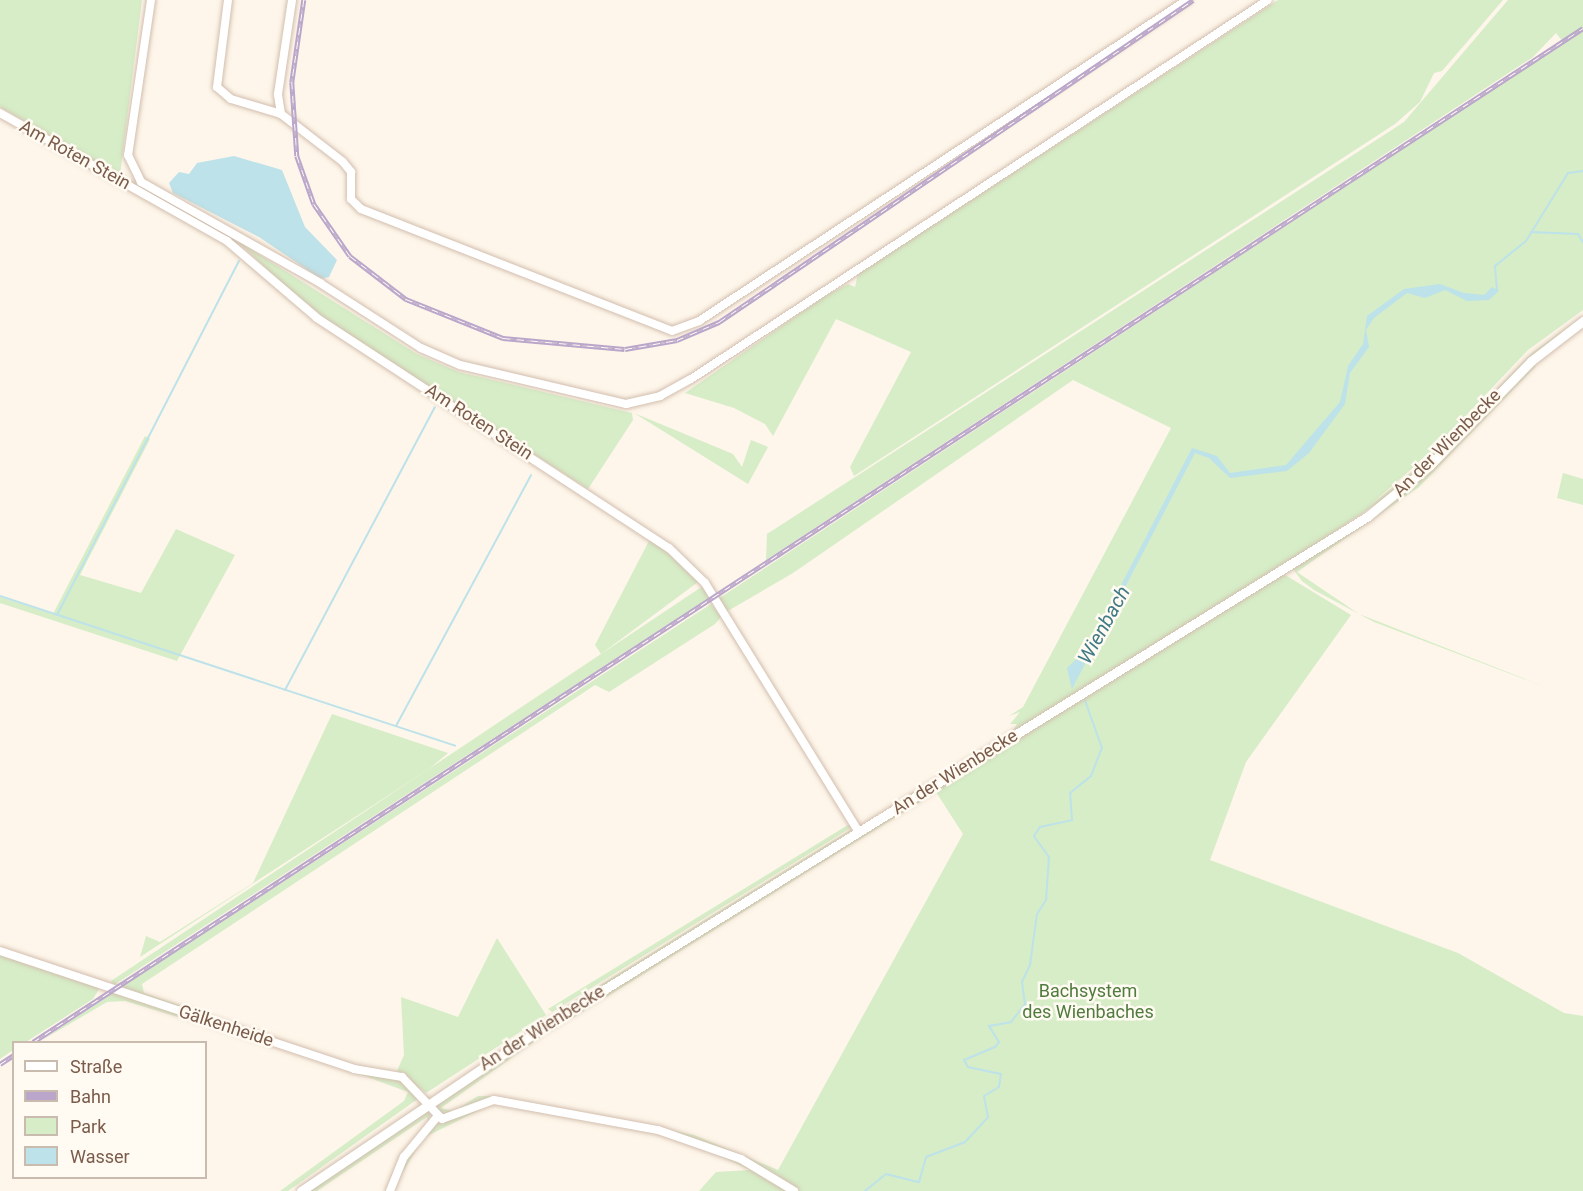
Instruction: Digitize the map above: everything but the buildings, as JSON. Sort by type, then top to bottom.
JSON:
[{"type":"street","points":[[151,0],[128,154],[141,182],[320,284],[421,348],[460,365],[626,404],[660,396],[691,379],[1268,0]]},
{"type":"street","points":[[228,0],[217,87],[231,99],[261,105],[281,114],[343,162],[351,172],[351,199],[361,209],[672,331],[699,321],[1187,0]]},
{"type":"street","points":[[281,114],[278,94],[292,0]]},
{"type":"street","points":[[261,105],[278,94]]},
{"type":"street","name":"Am Roten Stein","points":[[0,113],[227,241],[322,322],[669,548],[705,583],[859,832]]},
{"type":"street","name":"An der Wienbecke","points":[[301,1191],[426,1102],[1377,509],[1429,466],[1531,361],[1583,321]]},
{"type":"street","name":"Gälkenheide","points":[[0,951],[354,1069],[402,1077],[437,1117]]},
{"type":"street","points":[[390,1191],[404,1157],[437,1117],[454,1118],[494,1100],[658,1130],[741,1159],[794,1191]]},
{"type":"green space","points":[[0,0],[142,0],[120,175],[0,107]]},
{"type":"green space","points":[[1278,0],[1503,0],[1442,71],[1434,73],[1420,102],[1395,124],[854,476],[850,467],[911,352],[836,319],[773,436],[765,424],[734,408],[685,393],[825,296],[848,284],[855,287],[858,274]]},
{"type":"green space","name":"Bachsystem des Wienbaches","points":[[1508,0],[1583,0],[1583,310],[1528,350],[1434,449],[1367,508],[1427,460],[1532,353],[1583,316],[1522,365],[1430,460],[1397,490],[1277,570],[1351,615],[1246,762],[1210,860],[1458,953],[1564,1013],[1583,1016],[1583,1191],[699,1191],[716,1172],[750,1170],[683,1139],[494,1103],[423,1138],[392,1191],[408,1153],[435,1125],[495,1101],[682,1138],[774,1179],[730,1152],[669,1131],[491,1098],[450,1117],[438,1114],[434,1104],[529,1040],[1022,735],[1014,729],[1017,724],[1010,724],[1020,712],[1009,716],[1023,707],[1171,428],[1073,380],[793,573],[726,612],[718,599],[1564,43],[1556,33],[1533,57],[766,560],[767,534],[1404,122]],"holes":[[[936,792],[963,834],[778,1170],[694,1135],[492,1096],[478,1096],[454,1111],[441,1108],[531,1044]]]},
{"type":"green space","points":[[236,240],[417,354],[459,372],[632,413],[633,420],[588,489],[314,313]]},
{"type":"green space","points":[[1531,366],[1536,366],[1419,487],[1297,572],[1359,614],[1314,590],[1302,581],[1293,569],[1399,497]]},
{"type":"green space","points":[[634,413],[733,454],[742,467],[751,440],[768,447],[748,484]]},
{"type":"green space","points":[[145,436],[150,439],[80,575],[141,593],[176,529],[235,555],[177,661],[0,603],[0,597],[53,614]]},
{"type":"green space","points":[[1563,473],[1583,479],[1583,505],[1557,498]]},
{"type":"green space","points":[[651,537],[698,582],[601,654],[595,645]]},
{"type":"green space","points":[[703,586],[710,597],[114,985],[111,981]]},
{"type":"green space","points":[[711,604],[721,617],[715,624],[609,692],[595,685],[142,984],[144,993],[326,1056],[120,988]]},
{"type":"green space","points":[[1359,614],[1556,691],[1374,622]]},
{"type":"green space","points":[[332,714],[448,753],[429,769],[140,957],[146,936],[160,942],[253,883]]},
{"type":"green space","points":[[851,823],[852,827],[552,1012],[548,1009]]},
{"type":"green space","points":[[850,830],[850,832],[556,1015],[555,1013]]},
{"type":"green space","points":[[497,938],[546,1015],[426,1093],[397,1071],[404,1055],[401,997],[458,1017]]},
{"type":"green space","points":[[0,955],[98,987],[93,999],[28,1041],[12,1041],[12,1051],[0,1059]]},
{"type":"green space","points":[[113,993],[327,1062],[125,1001],[107,1002],[41,1041]]},
{"type":"green space","points":[[332,1064],[401,1079],[419,1098],[288,1191],[280,1191],[404,1101],[408,1092]]},
{"type":"green space","points":[[426,1110],[430,1114],[429,1124],[403,1153],[428,1122],[427,1117],[317,1191],[307,1191]]},
{"type":"water","points":[[234,156],[282,170],[305,227],[337,260],[329,277],[321,279],[259,237],[173,193],[169,183],[179,172],[189,174],[197,163]]},
{"type":"water","points":[[1440,284],[1464,293],[1484,295],[1492,287],[1499,291],[1489,300],[1467,301],[1445,290],[1425,298],[1407,293],[1374,318],[1366,330],[1369,347],[1350,373],[1345,404],[1309,453],[1287,471],[1230,478],[1209,458],[1195,453],[1072,689],[1067,668],[1089,647],[1192,448],[1217,456],[1230,473],[1286,465],[1340,402],[1348,366],[1363,344],[1367,316],[1404,289]]},
{"type":"waterway","name":"Wienbach","points":[[1497,290],[1495,266],[1526,241],[1568,173],[1583,171]]},
{"type":"waterway","points":[[1531,232],[1578,234],[1583,242]]},
{"type":"waterway","points":[[57,615],[239,261]]},
{"type":"waterway","points":[[285,690],[435,407]]},
{"type":"waterway","points":[[396,726],[531,475]]},
{"type":"waterway","points":[[0,596],[455,746]]},
{"type":"waterway","name":"Wienbach","points":[[865,1191],[886,1174],[919,1182],[926,1157],[965,1142],[988,1117],[984,1096],[999,1087],[1001,1074],[968,1067],[964,1060],[995,1047],[999,1042],[989,1026],[1011,1022],[1025,1004],[1022,982],[1030,965],[1037,914],[1046,900],[1049,857],[1034,836],[1040,827],[1072,820],[1070,793],[1091,776],[1102,748],[1083,695]]},
{"type":"railway","points":[[304,0],[292,82],[297,156],[314,204],[350,256],[406,299],[503,338],[625,349],[677,340],[719,322],[1193,0]]},
{"type":"railway","points":[[35,1041],[1583,28]]},
{"type":"railway","points":[[0,1064],[12,1056]]}]
